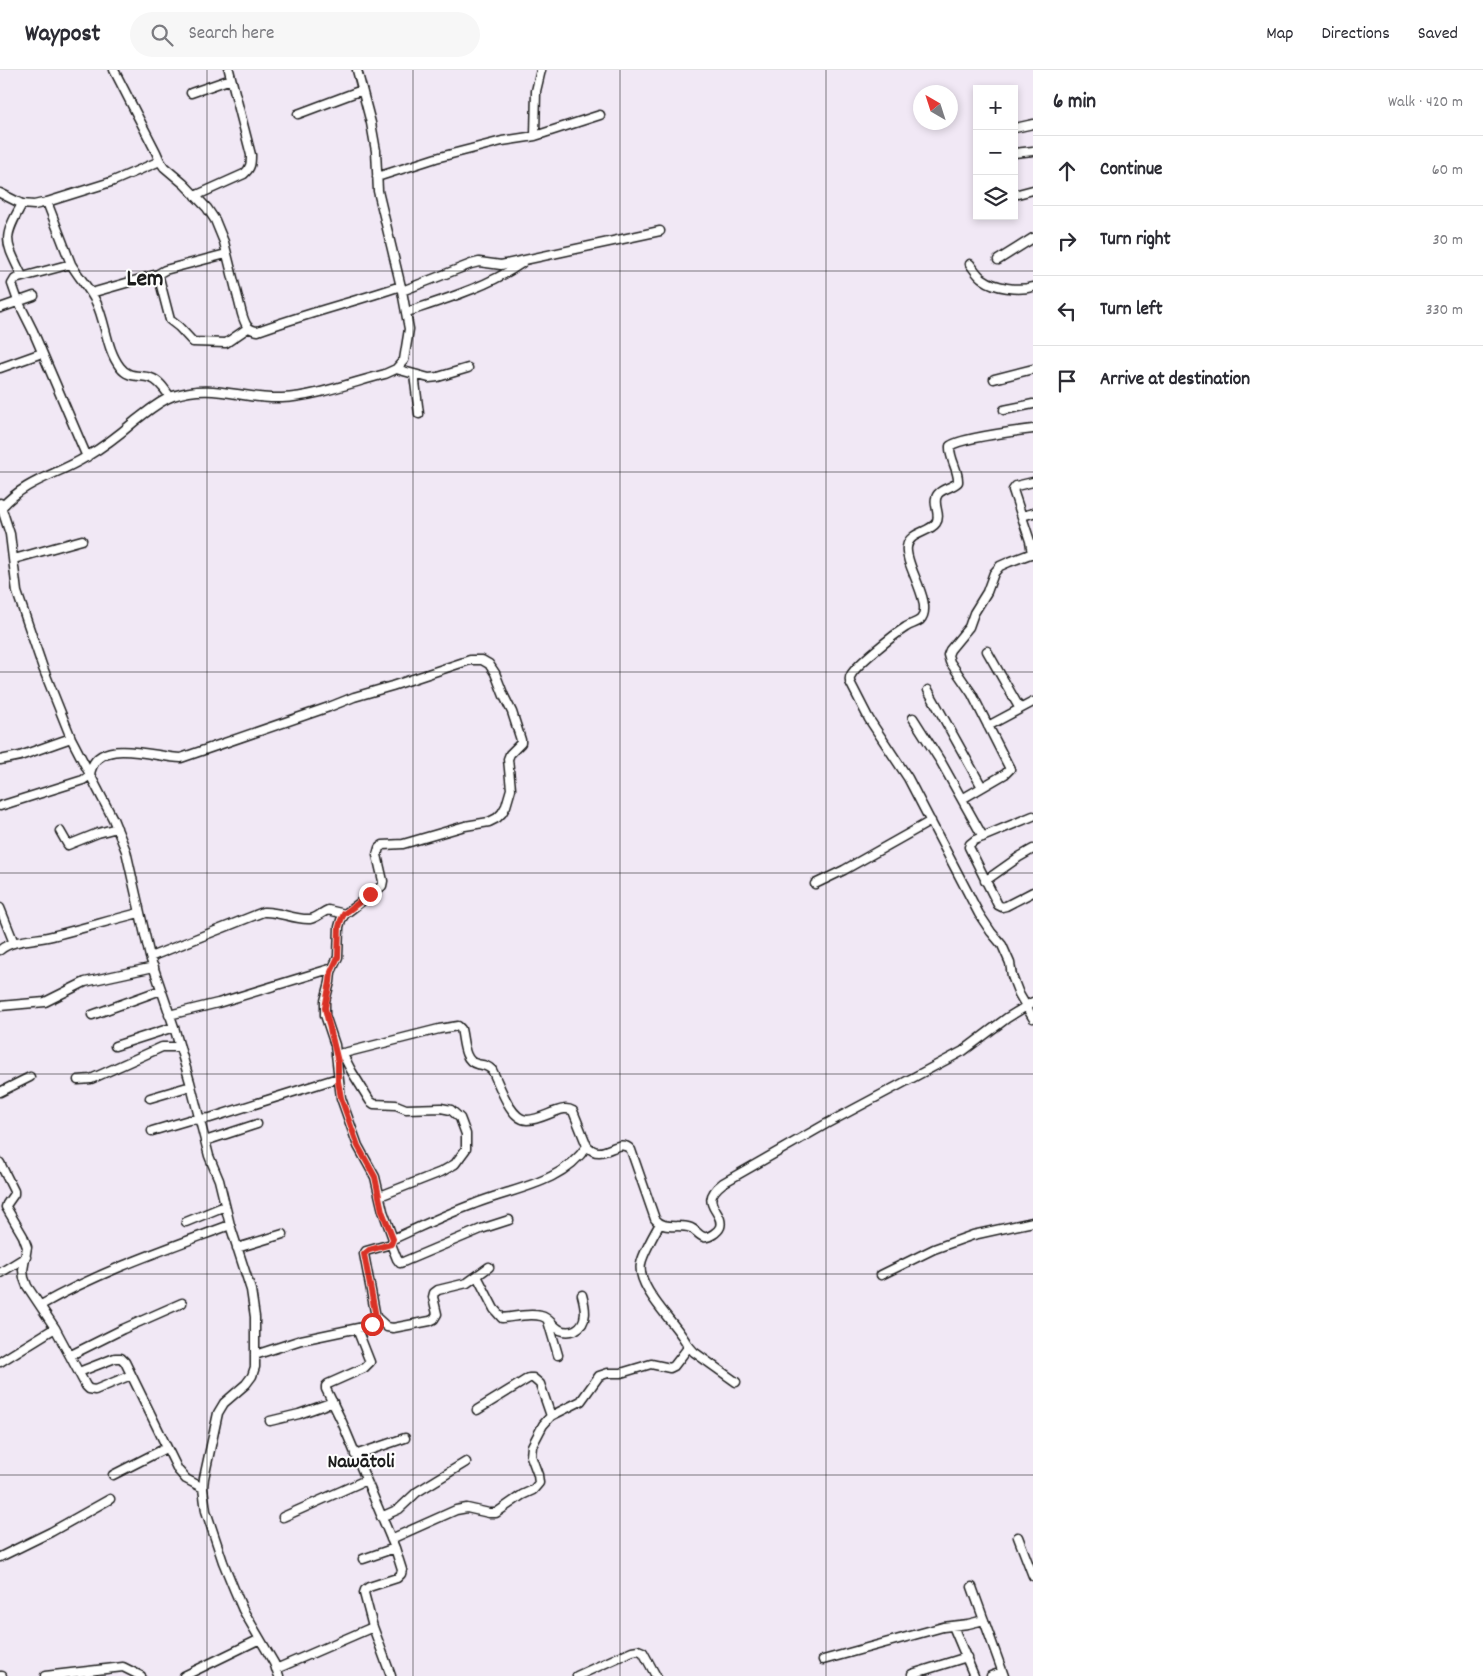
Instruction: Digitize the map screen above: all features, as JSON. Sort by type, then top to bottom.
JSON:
[{"type":"street","points":[[114,70],[160,162],[184,184],[215,220],[222,236],[238,304],[245,324],[248,328],[258,331],[303,315],[402,289],[479,262],[501,265],[526,261],[660,231]]},
{"type":"street","points":[[195,196],[244,174],[251,163],[251,155],[229,70]]},
{"type":"street","points":[[357,70],[376,151],[377,177],[383,215],[407,312],[409,329],[404,360],[396,369],[385,374],[306,395],[263,398],[215,390],[201,390],[170,397],[149,410],[86,457],[26,487],[1,505],[3,522],[10,534],[19,598],[71,738],[117,828],[131,871],[150,957],[174,1027],[212,1167],[219,1180],[254,1305],[255,1367],[252,1376],[246,1384],[224,1403],[218,1413],[203,1488],[206,1511],[223,1562],[243,1610],[277,1673],[373,1627]]},
{"type":"street","points":[[535,136],[536,91],[541,70]]},
{"type":"street","points":[[190,93],[231,79]]},
{"type":"street","points":[[298,114],[362,90]]},
{"type":"street","points":[[377,177],[465,150],[535,136],[600,115]]},
{"type":"street","points":[[1018,127],[1033,124]]},
{"type":"street","points":[[1018,153],[1033,151]]},
{"type":"street","points":[[0,193],[22,204],[34,205],[111,182],[160,162]]},
{"type":"street","points":[[1018,194],[1033,190]]},
{"type":"street","points":[[47,202],[71,264],[97,304],[116,362],[130,376],[152,378],[163,387],[170,397]]},
{"type":"street","points":[[22,204],[7,238],[22,276]]},
{"type":"street","points":[[998,260],[1033,238]]},
{"type":"street","points":[[91,293],[158,274],[165,270],[226,254]]},
{"type":"street","points":[[407,312],[488,283],[504,276],[526,261]]},
{"type":"street","points":[[71,264],[22,276],[14,279],[12,282],[18,301],[33,331],[86,457]]},
{"type":"street","points":[[970,264],[984,280],[992,283],[1017,288],[1033,287]]},
{"type":"street","points":[[158,274],[170,320],[180,327],[193,342],[226,343],[248,328]]},
{"type":"street","points":[[0,308],[34,296]]},
{"type":"street","points":[[0,368],[42,353]]},
{"type":"street","points":[[396,369],[429,378],[468,368]]},
{"type":"street","points":[[994,379],[1033,369]]},
{"type":"street","points":[[414,374],[419,414]]},
{"type":"street","points":[[1004,410],[1033,404]]},
{"type":"street","points":[[1033,429],[954,443],[950,446],[959,478],[958,482],[938,494],[936,499],[938,519],[936,523],[911,538],[907,548],[922,597],[924,614],[871,655],[852,673],[850,678],[850,682],[869,719],[908,778],[979,914],[1006,952],[1019,994],[1030,1004],[1033,1018]]},
{"type":"street","points":[[962,799],[1005,774],[1010,769],[972,694],[950,662],[948,655],[969,627],[974,613],[987,592],[994,573],[1000,566],[1033,553],[1013,490],[1016,486],[1033,482]]},
{"type":"street","points":[[1022,516],[1033,513]]},
{"type":"street","points":[[14,559],[82,540]]},
{"type":"street","points":[[987,651],[1020,709]]},
{"type":"street","points":[[0,806],[76,783],[90,775],[94,763],[114,752],[146,752],[180,758],[354,697],[470,660],[482,660],[488,664],[497,677],[512,712],[521,740],[521,743],[510,754],[508,759],[511,789],[506,806],[497,818],[489,822],[465,826],[403,844],[383,845],[379,848],[377,855],[383,881],[382,886],[344,914],[339,927],[338,957],[333,968],[325,1008],[339,1054],[370,1102],[374,1104],[396,1105],[406,1109],[441,1108],[451,1110],[460,1118],[466,1134],[466,1149],[455,1164],[441,1172],[380,1196]]},
{"type":"street","points":[[928,690],[982,787]]},
{"type":"street","points":[[988,726],[1033,702]]},
{"type":"street","points":[[913,718],[941,762],[983,837]]},
{"type":"street","points":[[0,760],[20,756],[71,738]]},
{"type":"street","points":[[1033,816],[983,837],[968,847],[996,901],[1002,907],[1033,892]]},
{"type":"street","points":[[815,884],[844,870],[931,821]]},
{"type":"street","points":[[60,831],[68,845],[98,833],[117,828]]},
{"type":"street","points":[[985,881],[1033,849]]},
{"type":"street","points":[[0,908],[14,943]]},
{"type":"street","points":[[150,957],[263,912],[271,911],[286,916],[310,919],[328,910],[344,914]]},
{"type":"street","points":[[0,950],[14,943],[56,936],[79,928],[139,913]]},
{"type":"street","points":[[0,1006],[45,1002],[92,980],[154,966]]},
{"type":"street","points":[[169,1015],[218,1003],[333,968]]},
{"type":"street","points":[[92,1015],[161,990]]},
{"type":"street","points":[[339,1054],[458,1026],[461,1029],[466,1056],[474,1064],[489,1066],[511,1110],[516,1115],[528,1120],[568,1108],[576,1116],[587,1146],[595,1153],[601,1153],[623,1145],[628,1146],[655,1219],[667,1227],[691,1228],[705,1237],[717,1231],[720,1226],[720,1221],[711,1199],[713,1192],[723,1183],[826,1124],[950,1058],[1030,1004]]},
{"type":"street","points":[[115,1046],[174,1027]]},
{"type":"street","points":[[78,1080],[88,1080],[162,1047],[180,1048]]},
{"type":"street","points":[[339,1054],[338,1078],[341,1098],[358,1146],[375,1177],[382,1211],[396,1258],[400,1263],[481,1229],[509,1220]]},
{"type":"street","points":[[0,1092],[30,1077]]},
{"type":"street","points":[[152,1131],[189,1120],[219,1116],[338,1078]]},
{"type":"street","points":[[150,1098],[191,1086]]},
{"type":"street","points":[[205,1141],[257,1124]]},
{"type":"street","points":[[489,1267],[462,1285],[438,1290],[434,1293],[433,1297],[437,1314],[430,1322],[393,1328],[380,1323],[376,1317],[364,1254],[369,1250],[468,1206],[539,1182],[573,1163],[587,1146]]},
{"type":"street","points":[[0,1163],[14,1194],[6,1207],[23,1236],[27,1247],[23,1270],[27,1286],[55,1328],[86,1386],[89,1389],[95,1390],[131,1375]]},
{"type":"street","points":[[0,1185],[8,1180]]},
{"type":"street","points":[[186,1222],[225,1206]]},
{"type":"street","points":[[881,1275],[934,1250],[973,1235],[1033,1222]]},
{"type":"street","points":[[41,1305],[118,1267],[230,1224]]},
{"type":"street","points":[[660,1224],[644,1256],[641,1272],[657,1304],[687,1344],[694,1352],[736,1382]]},
{"type":"street","points":[[237,1248],[283,1234]]},
{"type":"street","points":[[0,1273],[26,1257]]},
{"type":"street","points":[[477,1276],[494,1309],[502,1318],[535,1315],[547,1318],[561,1331],[569,1332],[578,1329],[582,1324],[585,1316],[582,1294]]},
{"type":"street","points":[[71,1356],[123,1328],[182,1303]]},
{"type":"street","points":[[255,1355],[301,1340],[357,1329],[372,1324],[376,1317]]},
{"type":"street","points":[[547,1318],[558,1355]]},
{"type":"street","points":[[0,1362],[55,1328]]},
{"type":"street","points":[[357,1329],[370,1362],[364,1368],[326,1386],[401,1566],[401,1574],[397,1578],[369,1588],[364,1593],[373,1627],[392,1676]]},
{"type":"street","points":[[391,1539],[456,1510],[467,1508],[496,1513],[522,1495],[533,1490],[539,1483],[538,1475],[530,1456],[532,1446],[543,1425],[551,1416],[581,1401],[599,1376],[608,1373],[621,1373],[651,1364],[670,1368],[674,1366],[687,1349],[687,1344]]},
{"type":"street","points":[[79,1372],[115,1358],[121,1358],[125,1362],[178,1470],[186,1479],[203,1488]]},
{"type":"street","points":[[478,1410],[529,1378],[534,1378],[540,1384],[551,1416]]},
{"type":"street","points":[[270,1421],[299,1414],[333,1402]]},
{"type":"street","points":[[355,1454],[405,1438]]},
{"type":"street","points":[[113,1475],[166,1448]]},
{"type":"street","points":[[381,1517],[399,1509],[417,1492],[466,1462]]},
{"type":"street","points":[[283,1517],[366,1480]]},
{"type":"street","points":[[0,1557],[51,1532],[110,1498]]},
{"type":"street","points":[[1018,1537],[1033,1576]]},
{"type":"street","points":[[363,1559],[395,1548]]},
{"type":"street","points":[[972,1588],[1003,1674],[991,1676]]},
{"type":"street","points":[[823,1660],[870,1646],[984,1620]]},
{"type":"street","points":[[953,1626],[974,1676]]},
{"type":"street","points":[[184,1676],[260,1639]]},
{"type":"street","points":[[577,1676],[638,1650],[644,1652],[656,1676]]},
{"type":"street","points":[[912,1674],[967,1658]]},
{"type":"street","points":[[45,1676],[123,1667],[141,1676]]},
{"type":"district","name":"Lem","points":[[145,280]]},
{"type":"district","name":"Nawātoli","points":[[361,1463]]},
{"type":"route","points":[[370,894],[344,914],[341,920],[338,957],[331,972],[329,990],[325,1002],[325,1015],[335,1045],[341,1098],[358,1146],[375,1177],[382,1211],[393,1239],[391,1244],[366,1251],[364,1254],[376,1317],[372,1324]]}]
